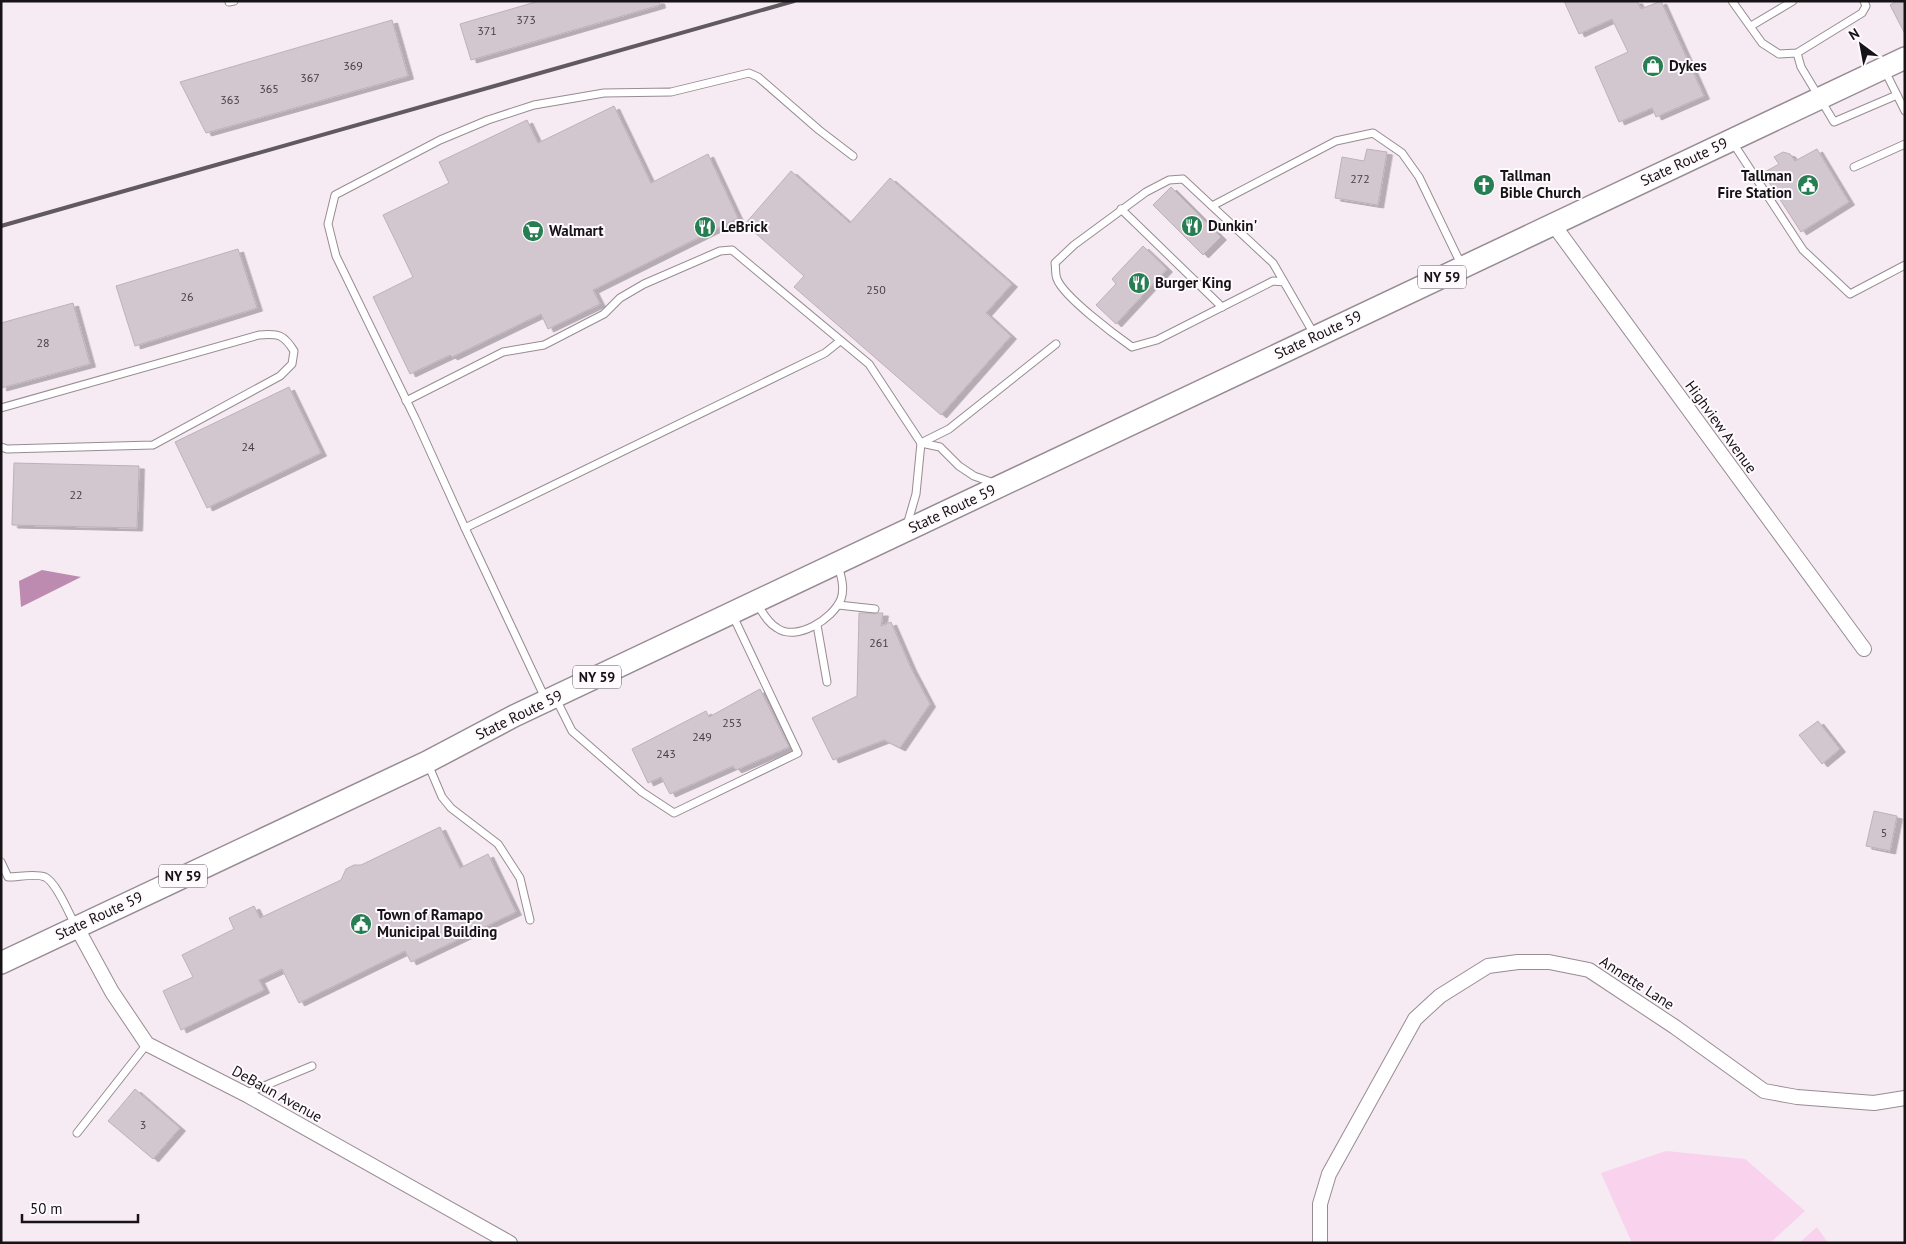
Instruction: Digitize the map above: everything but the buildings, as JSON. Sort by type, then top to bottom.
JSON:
[{"type":"main road","name":"State Route 59","points":[[1,963],[427,762],[550,699],[1905,58]]},
{"type":"street","name":"Highview Avenue","points":[[1552,224],[1864,649]]},
{"type":"street","name":"DeBaun Avenue","points":[[76,926],[112,992],[147,1044],[245,1094],[507,1242]]},
{"type":"street","name":"Annette Lane","points":[[1320,1243],[1320,1204],[1329,1174],[1415,1019],[1440,996],[1488,966],[1518,962],[1550,962],[1589,970],[1675,1027],[1764,1091],[1797,1097],[1874,1103],[1905,1098]]},
{"type":"lane","points":[[1732,1],[1762,43],[1779,54],[1798,53],[1862,13],[1866,6],[1864,1]]},
{"type":"lane","points":[[1751,26],[1793,1]]},
{"type":"lane","points":[[1798,53],[1801,67],[1834,122],[1897,95]]},
{"type":"lane","points":[[1884,68],[1905,111]]},
{"type":"lane","points":[[732,613],[798,753],[674,813],[642,792],[572,731],[550,699],[465,528],[336,256],[328,224],[335,195],[440,140],[488,120],[534,105],[604,93],[672,92],[749,73],[758,77],[819,130],[853,156]]},
{"type":"lane","points":[[1212,206],[1336,141],[1373,133],[1402,153],[1419,177],[1462,267]]},
{"type":"lane","points":[[1731,140],[1802,250],[1850,294],[1905,265]]},
{"type":"lane","points":[[1854,167],[1905,144]]},
{"type":"lane","points":[[1284,282],[1273,281],[1157,340],[1132,347],[1116,336],[1066,292],[1057,278],[1055,263],[1074,245],[1121,209],[1168,180],[1183,179],[1273,263],[1284,282],[1315,337]]},
{"type":"lane","points":[[1121,209],[1222,307]]},
{"type":"lane","points":[[406,401],[503,352],[544,345],[604,314],[620,298],[644,284],[720,251],[732,250],[870,364],[921,443],[916,494],[906,531]]},
{"type":"lane","points":[[1,408],[259,335],[273,334],[286,338],[294,351],[292,364],[280,376],[152,444],[7,449],[1,447]]},
{"type":"lane","points":[[465,528],[825,353],[840,341]]},
{"type":"lane","points":[[921,443],[949,429],[1056,344]]},
{"type":"lane","points":[[921,443],[940,447],[959,466],[974,476],[1000,486]]},
{"type":"lane","points":[[755,602],[768,621],[778,630],[792,632],[817,625],[830,616],[842,597],[843,584],[838,563]]},
{"type":"lane","points":[[838,605],[875,609]]},
{"type":"lane","points":[[817,625],[827,682]]},
{"type":"lane","points":[[427,762],[442,797],[451,808],[498,844],[520,878],[530,920]]},
{"type":"lane","points":[[1,862],[8,877],[39,876],[46,878],[52,884],[76,926]]},
{"type":"lane","points":[[77,1133],[147,1044]]},
{"type":"lane","points":[[245,1094],[312,1066]]},
{"type":"shaded area","points":[[42,570],[81,577],[21,607],[19,581]]},
{"type":"shaded area","points":[[1666,1151],[1745,1159],[1805,1211],[1770,1243],[1632,1243],[1601,1173]]},
{"type":"shaded area","points":[[1817,1227],[1828,1243],[1799,1243]]},
{"type":"railway","points":[[1,226],[794,1]]},
{"type":"place","name":"Dykes","points":[[1653,66]]},
{"type":"place","name":"Tallman Bible Church","points":[[1484,185]]},
{"type":"place","name":"Tallman Fire Station","points":[[1808,185]]},
{"type":"place","name":"Dunkin'","points":[[1192,226]]},
{"type":"place","name":"LeBrick","points":[[705,227]]},
{"type":"place","name":"Walmart","points":[[533,231]]},
{"type":"place","name":"Burger King","points":[[1139,283]]},
{"type":"place","name":"Town of Ramapo Municipal Building","points":[[361,924]]}]
